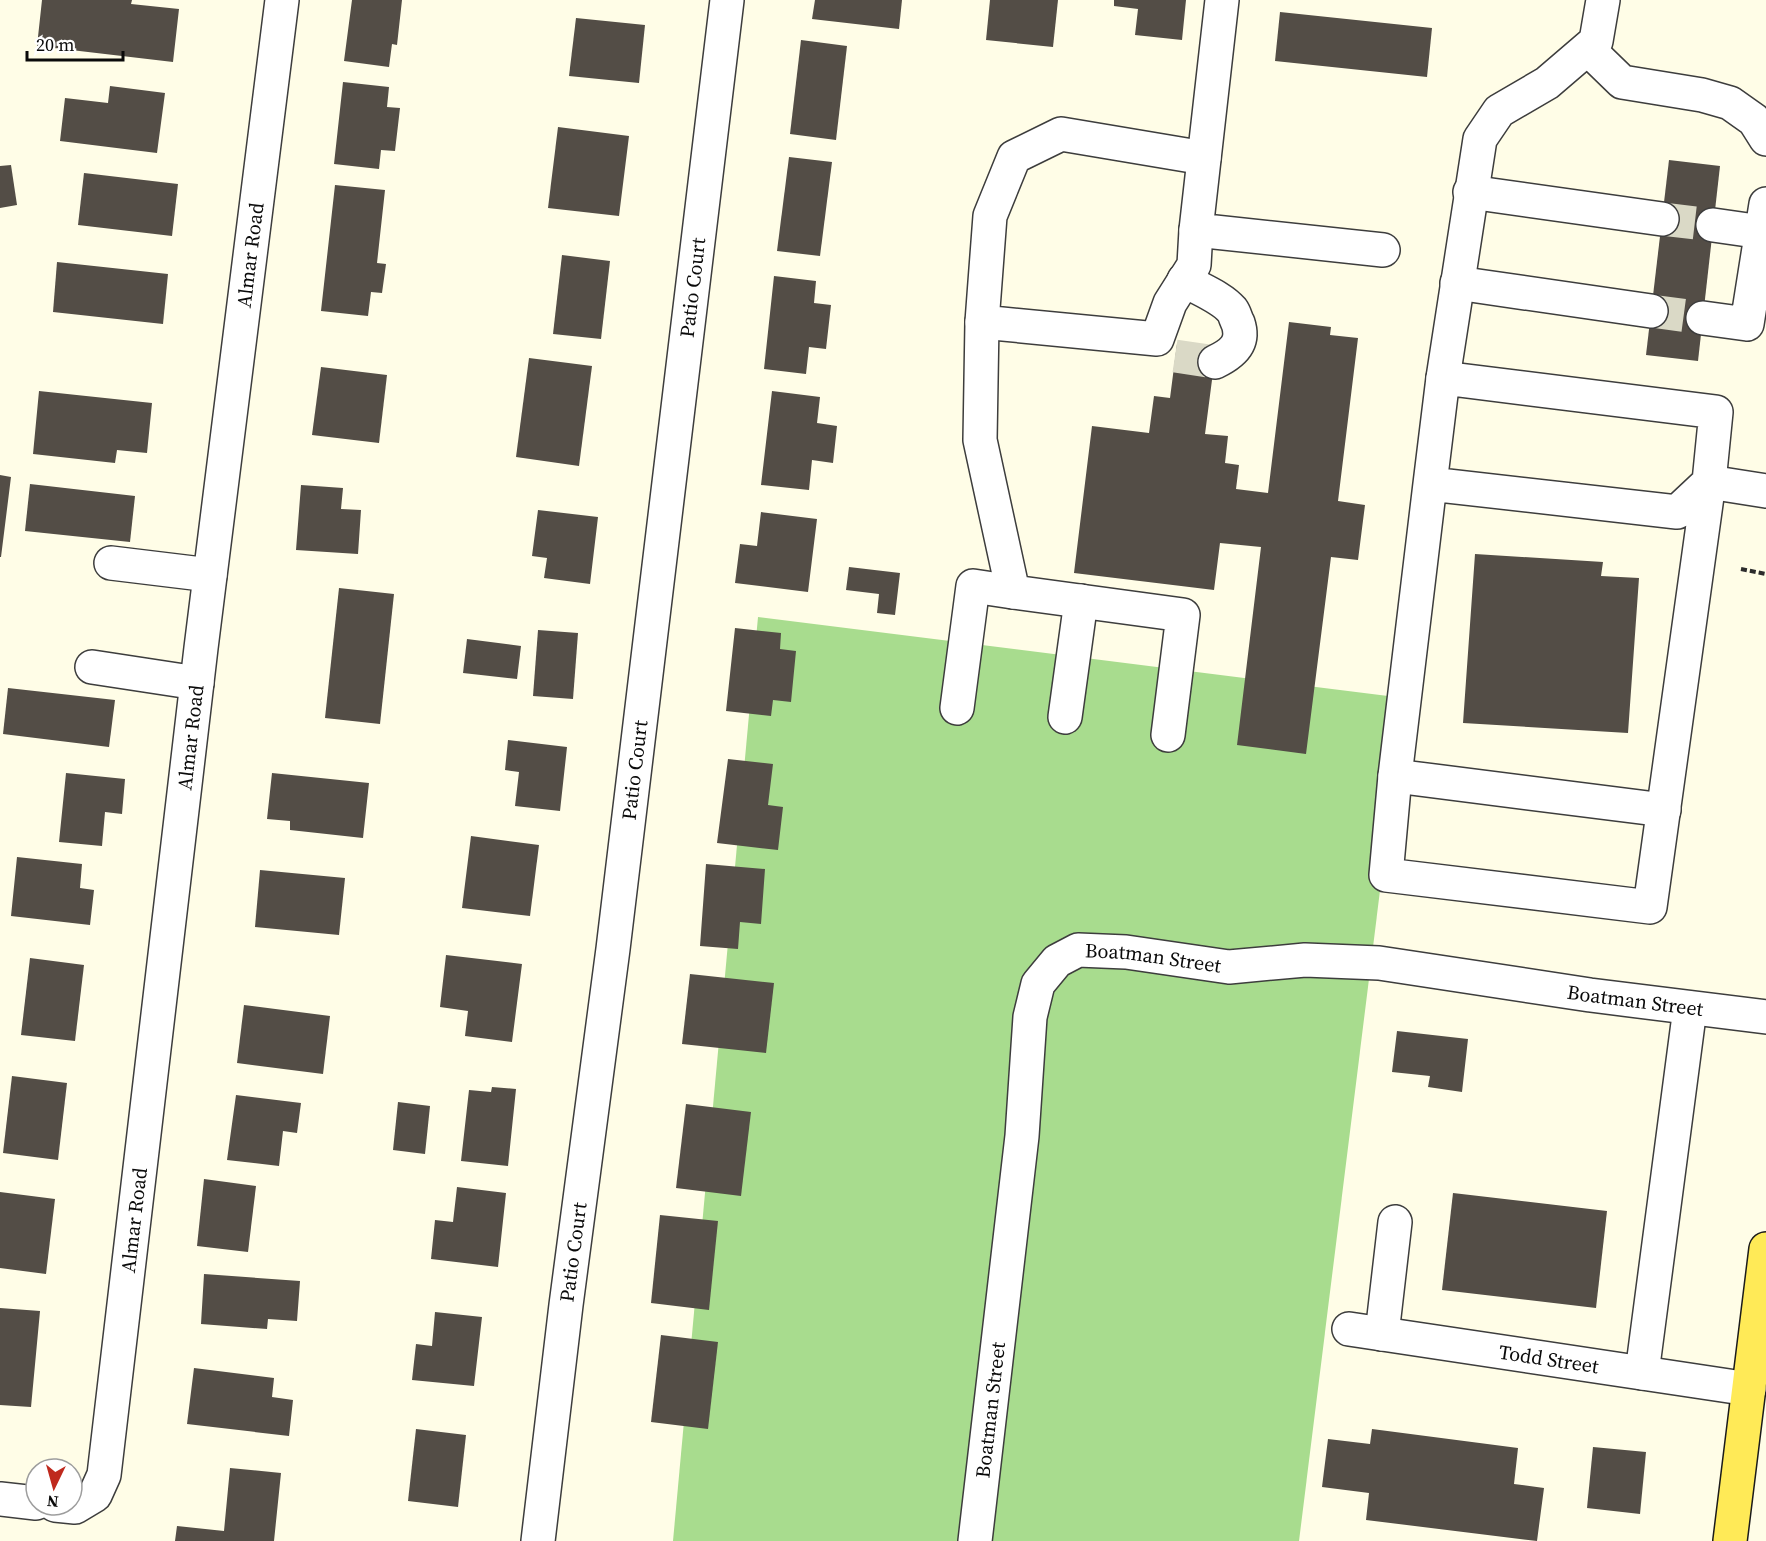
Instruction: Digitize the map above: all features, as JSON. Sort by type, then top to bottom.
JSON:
[{"type":"main road","points":[[1730,1541],[1766,1249]]},
{"type":"street","name":"Almar Road","points":[[84,1502],[95,1495],[104,1475],[210,575],[282,0]]},
{"type":"street","name":"Patio Court","points":[[538,1541],[567,1293],[615,937],[727,0]]},
{"type":"street","points":[[982,322],[1166,347],[1170,303],[1194,266],[1222,0]]},
{"type":"street","points":[[1443,378],[1716,412],[1709,482],[1650,907],[1386,875],[1395,776],[1443,378],[1480,139],[1499,111],[1547,83],[1596,41],[1603,0]]},
{"type":"street","points":[[1588,49],[1622,82],[1702,95],[1730,103],[1755,120],[1766,139]]},
{"type":"street","points":[[1013,592],[980,440],[982,322],[990,216],[1014,157],[1061,134],[1204,158]]},
{"type":"street","points":[[1470,192],[1662,219]]},
{"type":"street","points":[[1703,318],[1747,324],[1764,218],[1713,225]]},
{"type":"street","points":[[1196,230],[1383,250]]},
{"type":"street","points":[[1184,280],[1218,299],[1233,311],[1239,325],[1240,338],[1236,348],[1228,356],[1215,362]]},
{"type":"street","points":[[1457,282],[1651,311]]},
{"type":"street","points":[[1430,484],[1677,512],[1709,482]]},
{"type":"street","points":[[1709,482],[1766,491]]},
{"type":"street","points":[[111,563],[210,575]]},
{"type":"street","points":[[957,708],[973,585],[1183,615],[1168,735]]},
{"type":"street","points":[[1065,717],[1081,601]]},
{"type":"street","points":[[92,667],[197,683]]},
{"type":"street","points":[[1395,776],[1664,810]]},
{"type":"street","name":"Boatman Street","points":[[975,1541],[1023,1136],[1030,1017],[1038,984],[1057,961],[1078,950],[1126,952],[1229,967],[1305,960],[1379,963],[1579,993],[1766,1017]]},
{"type":"street","points":[[1642,1373],[1690,1008]]},
{"type":"street","points":[[1382,1334],[1395,1222]]},
{"type":"street","name":"Todd Street","points":[[1349,1329],[1749,1389]]},
{"type":"street","points":[[0,1498],[24,1501]]},
{"type":"path","points":[[1741,569],[1766,574]]},
{"type":"green space","points":[[758,617],[1404,698],[1299,1541],[673,1541]]},
{"type":"building","points":[[42,0],[132,0],[131,4],[179,9],[173,62],[37,46]]},
{"type":"building","points":[[352,0],[402,0],[397,45],[392,44],[389,67],[344,61]]},
{"type":"building","points":[[815,0],[902,0],[899,29],[812,19]]},
{"type":"building","points":[[990,0],[1058,0],[1053,47],[986,40]]},
{"type":"building","points":[[1114,0],[1186,0],[1182,40],[1135,35],[1138,9],[1114,6]]},
{"type":"building","points":[[1280,12],[1432,28],[1427,77],[1275,61]]},
{"type":"building","points":[[576,18],[645,25],[639,83],[569,76]]},
{"type":"building","points":[[801,40],[847,46],[836,140],[790,134]]},
{"type":"building","points":[[343,82],[389,87],[387,107],[400,108],[395,151],[381,150],[379,169],[334,164]]},
{"type":"building","points":[[110,86],[165,93],[157,153],[60,141],[65,98],[108,103]]},
{"type":"building","points":[[558,127],[629,136],[619,216],[548,208]]},
{"type":"building","points":[[789,157],[832,162],[820,256],[777,251]]},
{"type":"building","points":[[1669,160],[1720,166],[1698,361],[1646,355]]},
{"type":"building","points":[[11,165],[17,205],[0,208],[0,166]]},
{"type":"building","points":[[84,173],[178,184],[172,236],[78,225]]},
{"type":"building","points":[[335,185],[385,190],[377,263],[386,264],[382,293],[371,292],[368,316],[321,311]]},
{"type":"building","points":[[562,255],[610,261],[601,339],[553,334]]},
{"type":"building","points":[[57,262],[168,274],[163,324],[53,312]]},
{"type":"building","points":[[774,276],[816,281],[814,303],[831,305],[826,349],[809,347],[806,374],[764,369]]},
{"type":"building","points":[[1289,322],[1331,327],[1330,335],[1358,338],[1338,501],[1365,505],[1358,560],[1331,557],[1306,754],[1237,745],[1261,547],[1220,543],[1214,590],[1074,573],[1092,426],[1149,433],[1154,396],[1170,398],[1177,344],[1216,349],[1205,434],[1228,436],[1225,463],[1239,465],[1236,489],[1268,493]]},
{"type":"building","points":[[529,358],[592,366],[579,466],[516,457]]},
{"type":"building","points":[[321,367],[387,375],[379,443],[312,435]]},
{"type":"building","points":[[39,391],[152,403],[147,453],[117,450],[115,463],[33,454]]},
{"type":"building","points":[[772,391],[820,397],[817,423],[837,426],[833,463],[812,460],[809,490],[761,485]]},
{"type":"building","points":[[0,475],[11,477],[1,557],[0,557]]},
{"type":"building","points":[[30,484],[135,496],[130,542],[25,531]]},
{"type":"building","points":[[301,485],[343,488],[341,509],[361,510],[358,554],[296,550]]},
{"type":"building","points":[[538,510],[598,517],[590,584],[544,578],[547,558],[532,556]]},
{"type":"building","points":[[761,512],[817,519],[808,592],[735,583],[740,544],[757,546]]},
{"type":"building","points":[[1475,554],[1603,562],[1601,576],[1639,578],[1628,733],[1463,723]]},
{"type":"building","points":[[849,567],[900,573],[895,615],[877,613],[879,594],[846,590]]},
{"type":"building","points":[[339,588],[394,594],[380,724],[325,718]]},
{"type":"building","points":[[735,628],[781,633],[780,649],[796,651],[791,702],[773,700],[771,716],[726,711]]},
{"type":"building","points":[[538,630],[578,633],[573,699],[533,696]]},
{"type":"building","points":[[467,639],[521,646],[517,679],[463,673]]},
{"type":"building","points":[[8,688],[115,700],[109,747],[3,734]]},
{"type":"building","points":[[508,740],[567,747],[560,811],[515,806],[519,772],[505,770]]},
{"type":"building","points":[[728,759],[773,764],[768,805],[783,807],[778,850],[717,843]]},
{"type":"building","points":[[66,773],[125,779],[122,814],[105,812],[102,846],[59,842]]},
{"type":"building","points":[[272,773],[369,783],[363,838],[290,830],[290,821],[267,819]]},
{"type":"building","points":[[471,836],[539,845],[530,916],[462,908]]},
{"type":"building","points":[[17,857],[82,864],[80,888],[94,890],[90,925],[11,916]]},
{"type":"building","points":[[706,864],[765,869],[761,924],[740,922],[738,949],[700,946]]},
{"type":"building","points":[[260,870],[345,878],[339,935],[255,927]]},
{"type":"building","points":[[446,955],[522,964],[512,1042],[465,1036],[468,1011],[440,1007]]},
{"type":"building","points":[[30,958],[84,965],[75,1041],[21,1035]]},
{"type":"building","points":[[690,974],[774,983],[766,1053],[682,1044]]},
{"type":"building","points":[[244,1005],[330,1016],[323,1074],[237,1063]]},
{"type":"building","points":[[1397,1031],[1468,1039],[1462,1092],[1428,1087],[1430,1076],[1392,1072]]},
{"type":"building","points":[[12,1076],[67,1083],[58,1160],[3,1153]]},
{"type":"building","points":[[492,1087],[516,1089],[508,1166],[461,1161],[469,1090],[491,1092]]},
{"type":"building","points":[[236,1095],[301,1103],[297,1133],[283,1131],[279,1166],[227,1160]]},
{"type":"building","points":[[398,1102],[430,1106],[425,1154],[393,1150]]},
{"type":"building","points":[[686,1104],[751,1112],[741,1196],[676,1188]]},
{"type":"building","points":[[204,1179],[256,1186],[248,1252],[197,1246]]},
{"type":"building","points":[[457,1187],[506,1193],[498,1267],[431,1259],[435,1220],[453,1222]]},
{"type":"building","points":[[0,1192],[55,1199],[46,1274],[0,1268]]},
{"type":"building","points":[[1453,1193],[1607,1211],[1596,1308],[1442,1290]]},
{"type":"building","points":[[660,1215],[718,1221],[709,1310],[651,1303]]},
{"type":"building","points":[[204,1274],[300,1281],[297,1321],[268,1319],[267,1329],[201,1324]]},
{"type":"building","points":[[0,1308],[40,1311],[31,1407],[0,1405]]},
{"type":"building","points":[[435,1312],[482,1317],[474,1386],[412,1380],[416,1344],[432,1346]]},
{"type":"building","points":[[661,1335],[718,1342],[708,1429],[651,1422]]},
{"type":"building","points":[[194,1368],[274,1378],[272,1397],[293,1400],[289,1436],[187,1424]]},
{"type":"building","points":[[416,1429],[466,1435],[458,1507],[408,1501]]},
{"type":"building","points":[[1372,1429],[1518,1448],[1514,1484],[1544,1488],[1537,1541],[1366,1520],[1369,1493],[1322,1487],[1328,1439],[1370,1444]]},
{"type":"building","points":[[1593,1447],[1646,1452],[1640,1514],[1587,1508]]},
{"type":"building","points":[[230,1468],[281,1473],[274,1541],[175,1541],[177,1526],[224,1531]]},
{"type":"tunnel","points":[[1662,219],[1713,225]]},
{"type":"tunnel","points":[[1651,311],[1703,318]]},
{"type":"tunnel","points":[[1175,356],[1215,362]]}]
